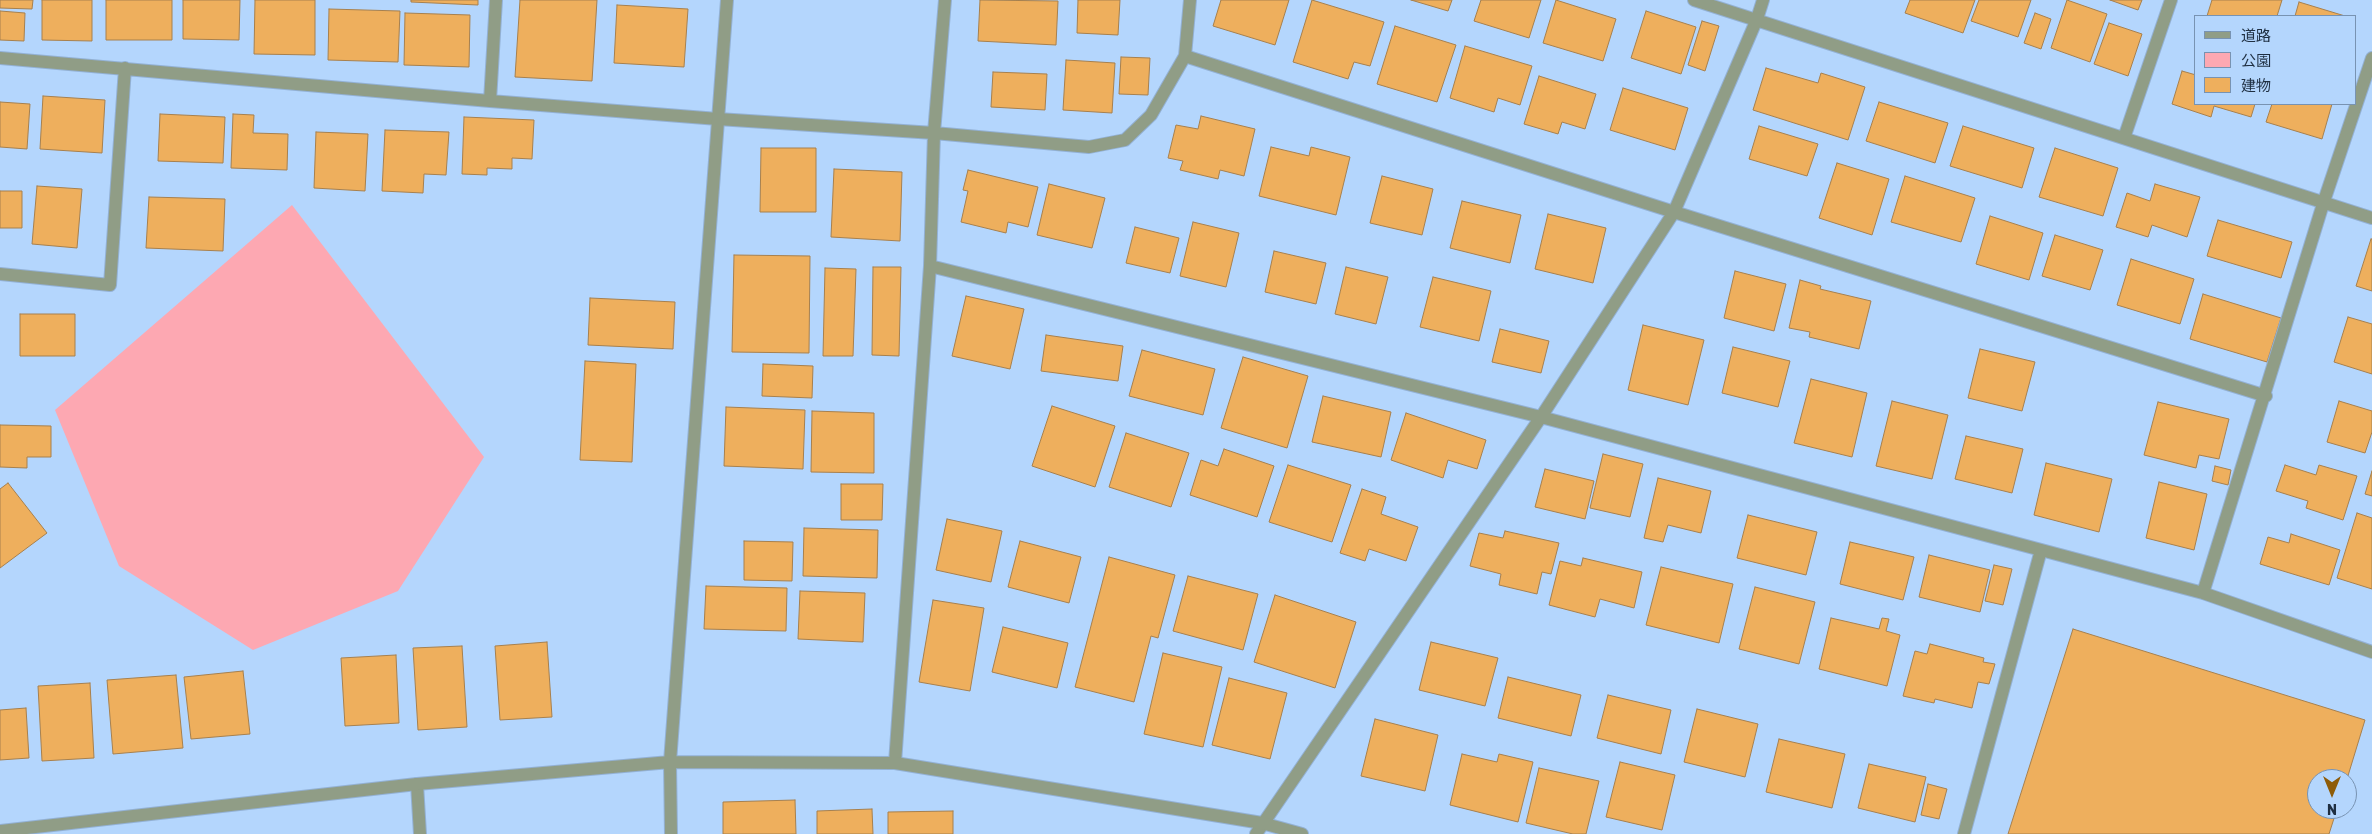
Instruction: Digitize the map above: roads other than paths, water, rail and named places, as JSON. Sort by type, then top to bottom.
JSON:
[{"type":"street","points":[[490,101],[496,0]]},
{"type":"street","points":[[672,834],[670,762],[727,0]]},
{"type":"street","points":[[896,763],[930,266],[934,133],[945,0]]},
{"type":"street","points":[[0,58],[490,101],[718,119],[934,133],[1089,147],[1125,140],[1151,115],[1185,56],[1190,0]]},
{"type":"street","points":[[1694,0],[2323,204],[2372,218]]},
{"type":"street","points":[[1259,829],[1541,417],[1674,212],[1757,19],[1763,0]]},
{"type":"street","points":[[2124,138],[2171,0]]},
{"type":"street","points":[[1185,56],[1674,212],[2266,396]]},
{"type":"street","points":[[2357,103],[2372,58]]},
{"type":"street","points":[[0,274],[110,285],[125,68]]},
{"type":"street","points":[[2203,593],[2266,396],[2323,204],[2356,105]]},
{"type":"street","points":[[930,266],[1541,417],[2203,593],[2372,652]]},
{"type":"street","points":[[1964,834],[2040,550]]},
{"type":"street","points":[[0,830],[417,784],[670,762],[896,763],[1259,829],[1302,834]]},
{"type":"street","points":[[417,784],[420,834]]}]
